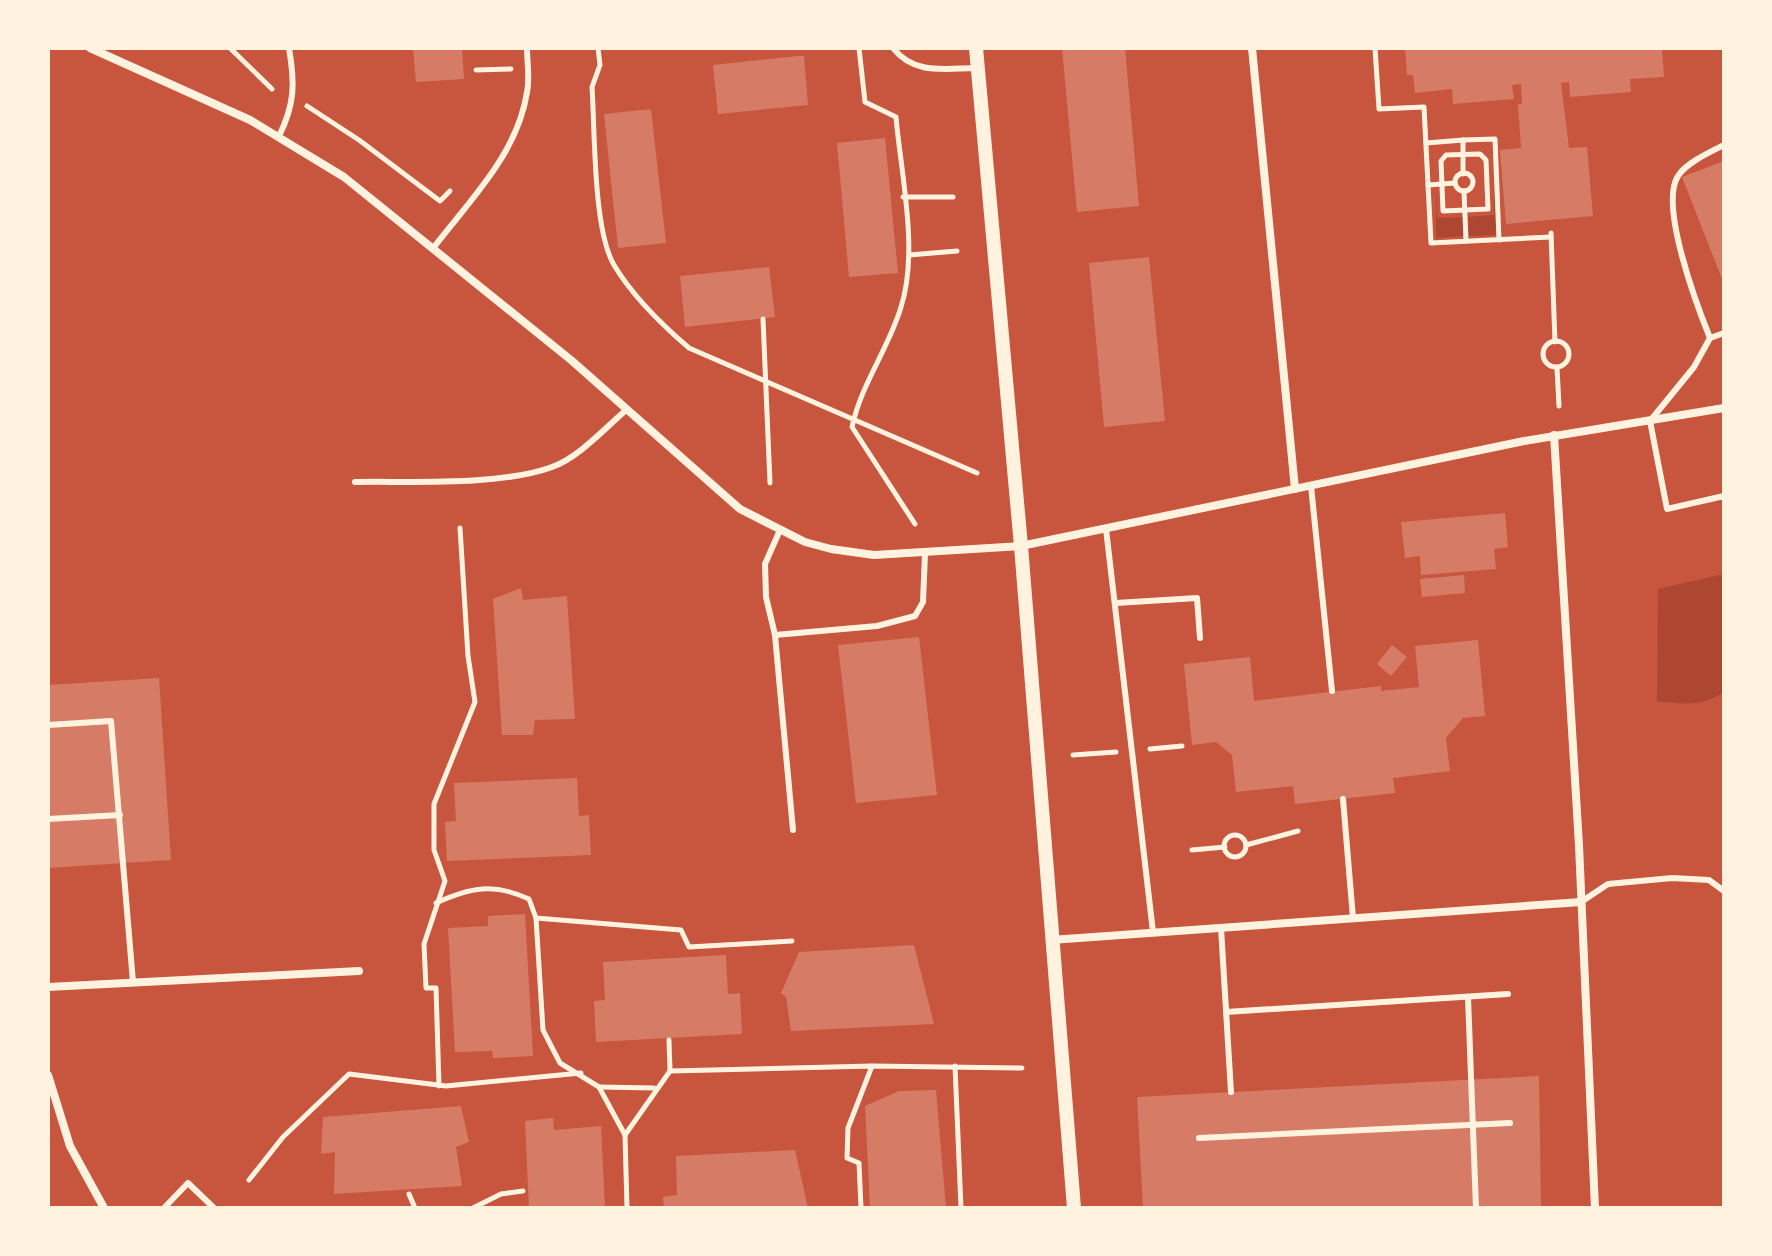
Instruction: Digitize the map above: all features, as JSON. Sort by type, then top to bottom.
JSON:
[{"type":"street","points":[[90,48],[279,136],[344,177],[571,360],[625,411],[740,509],[780,530],[831,549],[874,555],[1021,546],[1554,435],[1724,408]]},
{"type":"street","points":[[976,48],[1021,546],[1074,1208]]},
{"type":"street","points":[[1252,48],[1295,489]]},
{"type":"street","points":[[1554,435],[1595,1208]]},
{"type":"street","points":[[1051,940],[1581,902]]},
{"type":"street","points":[[48,987],[359,971]]},
{"type":"street","points":[[48,1075],[70,1146],[104,1208]]},
{"type":"lane","points":[[279,136],[291,111],[295,93],[289,48]]},
{"type":"lane","points":[[434,247],[492,173],[516,133],[528,91],[527,48]]},
{"type":"lane","points":[[893,48],[903,61],[918,68],[978,68]]},
{"type":"lane","points":[[1710,338],[1691,290],[1674,214],[1673,185],[1679,172],[1724,145]]},
{"type":"lane","points":[[1724,333],[1710,338],[1694,367],[1650,421],[1667,509],[1724,496]]},
{"type":"lane","points":[[355,482],[507,477],[553,467],[584,447],[625,411]]},
{"type":"lane","points":[[1311,486],[1332,691]]},
{"type":"lane","points":[[1106,529],[1153,932]]},
{"type":"lane","points":[[780,530],[765,564],[766,597],[775,635],[793,830]]},
{"type":"lane","points":[[775,635],[877,626],[915,616],[923,602],[925,554]]},
{"type":"lane","points":[[1116,603],[1197,598],[1200,638]]},
{"type":"lane","points":[[48,725],[111,721],[133,982]]},
{"type":"lane","points":[[1343,799],[1353,918]]},
{"type":"lane","points":[[48,819],[120,815]]},
{"type":"lane","points":[[1581,902],[1608,884],[1672,878],[1709,880],[1724,891]]},
{"type":"lane","points":[[1221,928],[1231,1092]]},
{"type":"lane","points":[[1226,1012],[1508,994]]},
{"type":"lane","points":[[1468,997],[1476,1208]]},
{"type":"lane","points":[[1199,1138],[1510,1123]]},
{"type":"lane","points":[[164,1208],[188,1183],[214,1208]]},
{"type":"path","points":[[230,48],[284,96]]},
{"type":"path","points":[[598,48],[600,65],[592,87],[603,235],[613,263],[654,318],[689,348],[977,473]]},
{"type":"path","points":[[859,48],[865,102],[896,117],[910,272],[901,310],[852,427],[915,524]]},
{"type":"path","points":[[1375,48],[1379,109],[1424,107],[1431,243],[1551,235],[1555,342]]},
{"type":"path","points":[[508,85],[512,61]]},
{"type":"path","points":[[476,70],[511,69]]},
{"type":"path","points":[[304,105],[359,140],[440,201],[461,181]]},
{"type":"path","points":[[1426,143],[1495,139],[1499,240]]},
{"type":"path","points":[[1428,185],[1455,183],[1463,174],[1463,140]]},
{"type":"path","points":[[1480,154],[1486,160],[1487,180],[1488,209],[1443,211],[1441,161],[1446,155],[1480,154]]},
{"type":"path","points":[[1463,174],[1469,175],[1472,181]]},
{"type":"path","points":[[1466,241],[1464,191],[1472,181],[1487,180]]},
{"type":"path","points":[[1455,183],[1464,191]]},
{"type":"path","points":[[903,197],[953,197]]},
{"type":"path","points":[[909,255],[957,251]]},
{"type":"path","points":[[763,319],[770,483]]},
{"type":"path","points":[[1555,342],[1564,345],[1569,356],[1565,364],[1557,367],[1546,362],[1543,355],[1548,344],[1555,342]]},
{"type":"path","points":[[1557,367],[1559,406]]},
{"type":"path","points":[[439,1086],[436,988],[426,988],[424,944],[435,903],[445,881],[434,850],[434,804],[475,702],[468,656],[460,528]]},
{"type":"path","points":[[1145,749],[1182,746]]},
{"type":"path","points":[[1073,755],[1118,751]]},
{"type":"path","points":[[1246,845],[1242,837],[1235,835],[1226,840],[1225,847],[1228,853],[1238,856],[1246,845],[1298,831]]},
{"type":"path","points":[[1192,850],[1225,847]]},
{"type":"path","points":[[435,903],[466,889],[507,889],[529,899],[536,918],[543,1030],[560,1063],[581,1073],[599,1087],[625,1135],[627,1208]]},
{"type":"path","points":[[536,918],[681,930],[689,947],[792,941]]},
{"type":"path","points":[[625,1135],[655,1088],[670,1071],[669,1040]]},
{"type":"path","points":[[670,1071],[872,1066],[1022,1068]]},
{"type":"path","points":[[861,1208],[859,1163],[847,1158],[848,1128],[872,1066]]},
{"type":"path","points":[[955,1066],[961,1208]]},
{"type":"path","points":[[249,1180],[283,1137],[349,1074],[439,1086],[581,1073]]},
{"type":"path","points":[[599,1087],[655,1088]]},
{"type":"path","points":[[473,1208],[501,1194],[523,1191]]},
{"type":"path","points":[[409,1194],[415,1208]]},
{"type":"shaded area","points":[[1494,183],[1497,235],[1469,236],[1468,217],[1494,215]]},
{"type":"shaded area","points":[[1436,186],[1437,218],[1463,217],[1464,236],[1436,238]]},
{"type":"shaded area","points":[[1724,574],[1724,692],[1700,702],[1657,701],[1658,589]]},
{"type":"building","points":[[413,48],[462,48],[464,79],[416,82]]},
{"type":"building","points":[[1062,48],[1125,48],[1139,206],[1077,212]]},
{"type":"building","points":[[1405,48],[1662,48],[1664,77],[1630,79],[1631,92],[1570,97],[1569,82],[1561,83],[1569,148],[1587,147],[1593,216],[1506,224],[1500,150],[1521,148],[1518,104],[1522,104],[1521,84],[1512,85],[1514,99],[1453,104],[1452,89],[1415,93],[1413,75],[1407,75]]},
{"type":"building","points":[[804,56],[808,105],[718,114],[713,65]]},
{"type":"building","points":[[651,109],[666,243],[618,248],[604,114]]},
{"type":"building","points":[[885,138],[898,273],[849,277],[837,143]]},
{"type":"building","points":[[1724,161],[1724,284],[1682,177]]},
{"type":"building","points":[[1149,257],[1165,421],[1104,427],[1089,263]]},
{"type":"building","points":[[769,267],[775,317],[685,327],[680,276]]},
{"type":"building","points":[[1505,513],[1508,547],[1494,549],[1496,569],[1421,575],[1420,556],[1405,558],[1401,522]]},
{"type":"building","points":[[1464,575],[1465,593],[1422,597],[1420,579]]},
{"type":"building","points":[[521,588],[523,600],[567,596],[575,719],[535,720],[533,735],[502,735],[493,599]]},
{"type":"building","points":[[919,637],[937,795],[856,803],[838,645]]},
{"type":"building","points":[[1478,640],[1485,716],[1463,718],[1446,738],[1450,771],[1393,778],[1395,793],[1295,804],[1293,786],[1236,792],[1232,755],[1216,742],[1192,745],[1184,664],[1250,657],[1254,701],[1381,686],[1381,691],[1419,687],[1415,646]]},
{"type":"building","points":[[1392,645],[1407,657],[1391,676],[1377,664]]},
{"type":"building","points":[[159,678],[171,860],[48,868],[48,685]]},
{"type":"building","points":[[577,778],[579,816],[589,815],[591,855],[447,861],[445,822],[456,821],[454,783]]},
{"type":"building","points":[[525,914],[533,1056],[493,1058],[492,1051],[455,1052],[448,928],[488,926],[488,916]]},
{"type":"building","points":[[914,945],[934,1024],[791,1031],[786,997],[781,993],[799,952]]},
{"type":"building","points":[[726,955],[728,994],[740,993],[742,1034],[596,1042],[594,1001],[605,1000],[603,962]]},
{"type":"building","points":[[1539,1076],[1541,1208],[1143,1208],[1137,1097]]},
{"type":"building","points":[[936,1090],[946,1208],[870,1208],[865,1106],[899,1091]]},
{"type":"building","points":[[461,1106],[469,1142],[456,1147],[462,1186],[334,1194],[335,1152],[321,1154],[323,1117]]},
{"type":"building","points":[[553,1118],[554,1130],[601,1126],[605,1208],[529,1208],[525,1121]]},
{"type":"building","points":[[795,1150],[808,1208],[664,1208],[663,1197],[677,1195],[676,1156]]}]
